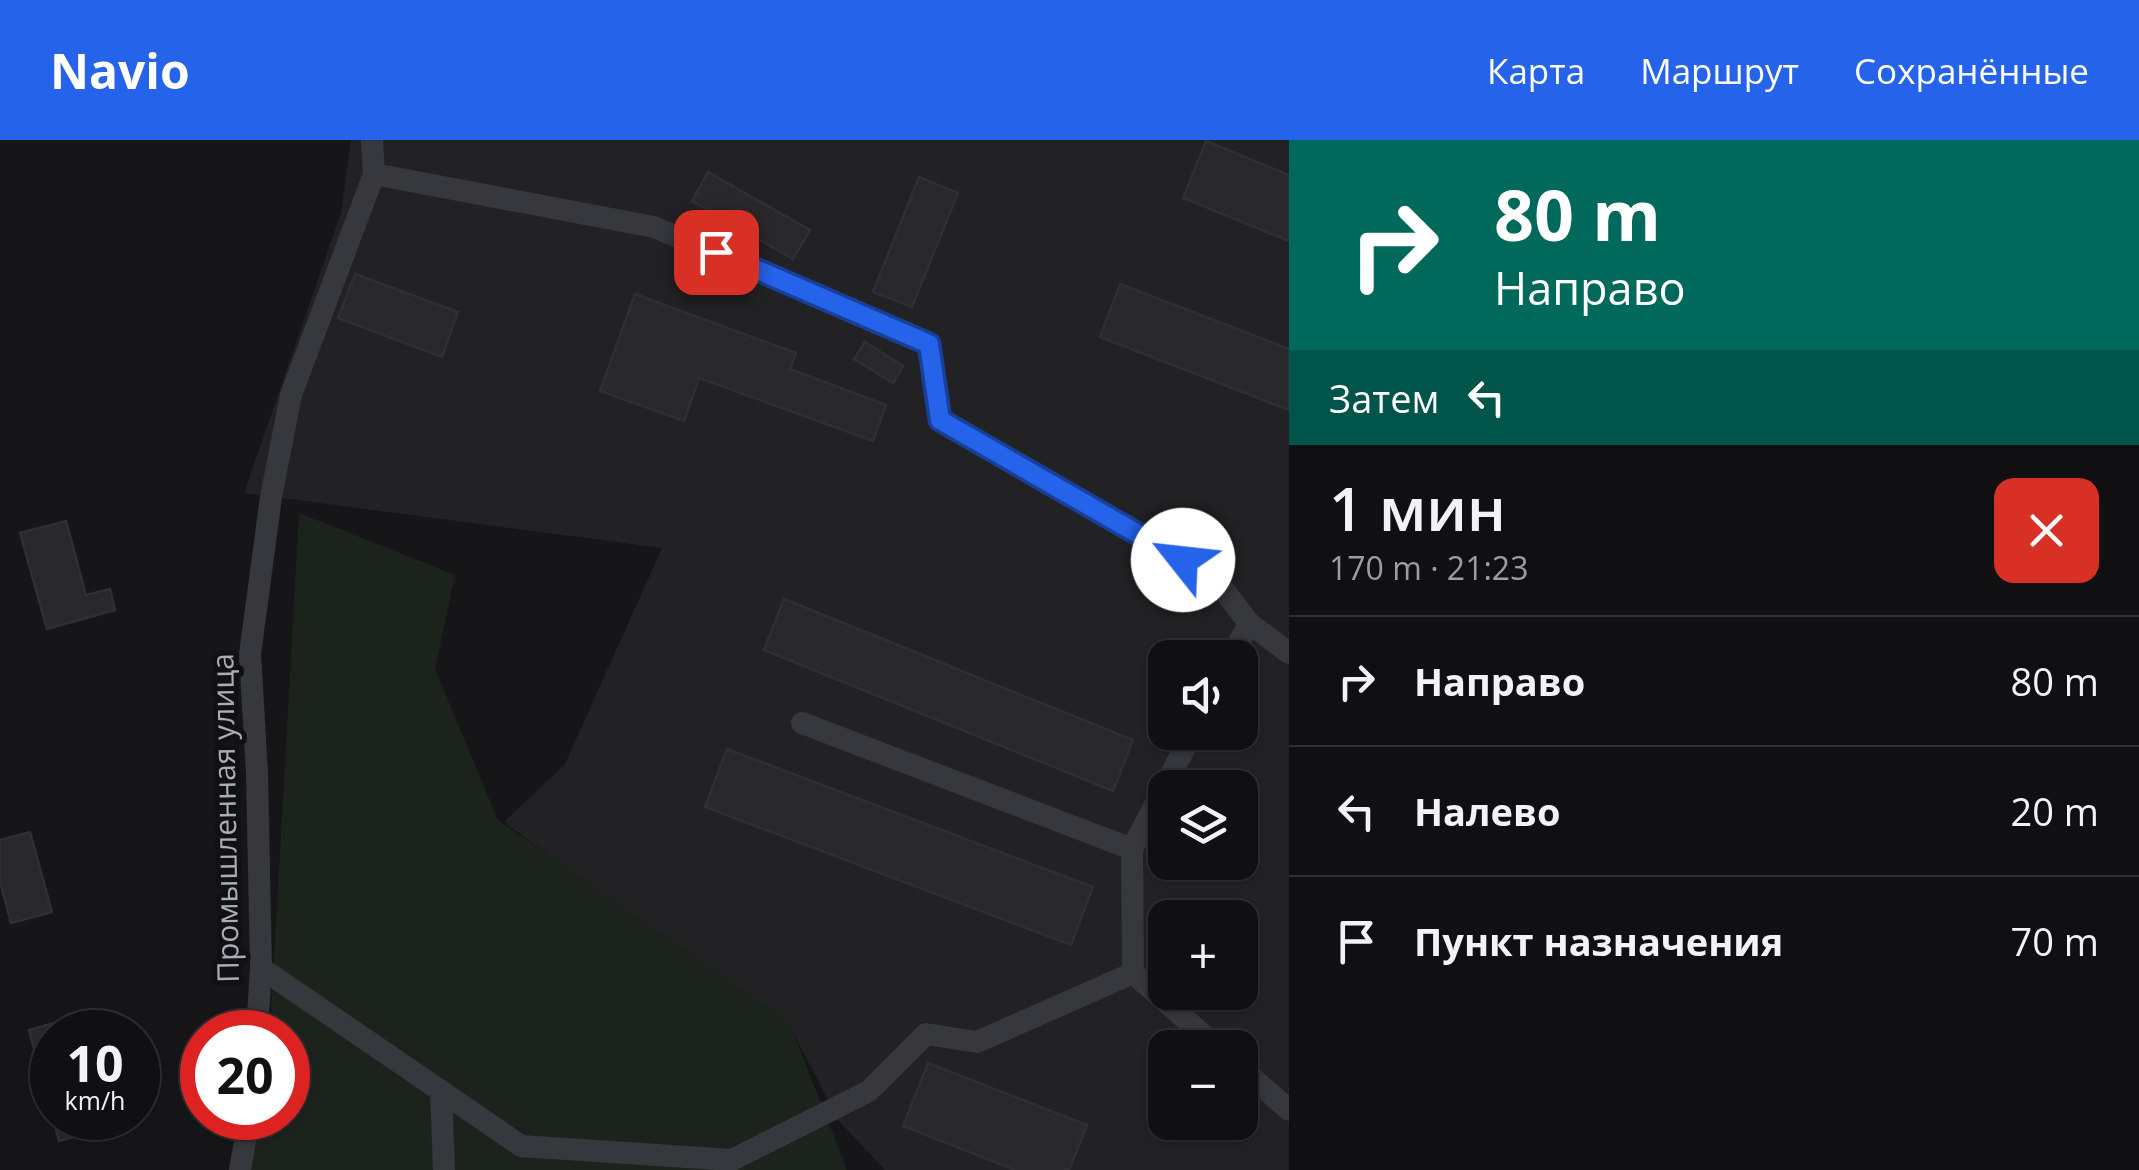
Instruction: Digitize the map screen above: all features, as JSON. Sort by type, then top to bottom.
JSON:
[{"type":"street","name":"Промышленная улица","points":[[258,1010],[261,968],[250,654],[270,496],[292,395],[374,174],[372,140]]},
{"type":"street","points":[[374,174],[654,226],[929,344],[940,420],[1214,576],[1249,623],[1289,654]]},
{"type":"street","points":[[1240,640],[1249,623]]},
{"type":"street","points":[[802,723],[1132,850]]},
{"type":"street","points":[[1183,750],[1132,850],[1133,973],[1198,1030]]},
{"type":"street","points":[[261,968],[521,1146],[732,1160],[869,1091],[926,1034],[976,1042],[1133,973]]},
{"type":"street","points":[[1258,1083],[1289,1110]]},
{"type":"street","points":[[441,1091],[444,1170]]},
{"type":"street","points":[[240,1170],[245,1140]]},
{"type":"shaded area","points":[[351,140],[1289,140],[1289,1170],[885,1170],[838,1120],[788,1022],[627,913],[504,822],[565,764],[662,548],[244,493],[341,213]]},
{"type":"shaded area","points":[[299,513],[455,575],[435,669],[498,820],[789,1022],[847,1170],[250,1170],[255,1140],[310,1140],[310,1010],[271,1010]]},
{"type":"building","points":[[1206,141],[1289,175],[1289,241],[1183,198]]},
{"type":"building","points":[[708,172],[810,230],[793,259],[692,201]]},
{"type":"building","points":[[919,177],[958,193],[912,307],[873,292]]},
{"type":"building","points":[[355,274],[458,312],[442,357],[338,318]]},
{"type":"building","points":[[1120,284],[1289,349],[1289,410],[1100,337]]},
{"type":"building","points":[[635,294],[796,353],[790,369],[886,405],[873,441],[699,378],[684,421],[600,391]]},
{"type":"building","points":[[865,342],[903,366],[893,383],[854,359]]},
{"type":"building","points":[[66,521],[86,595],[110,589],[115,610],[47,629],[20,533]]},
{"type":"building","points":[[784,599],[1133,740],[1113,791],[764,650]]},
{"type":"building","points":[[727,749],[1093,887],[1071,945],[705,807]]},
{"type":"building","points":[[30,832],[52,912],[11,923],[0,882],[0,840]]},
{"type":"building","points":[[928,1063],[1087,1125],[1069,1170],[1015,1170],[903,1126]]},
{"type":"route","points":[[716,252],[929,344],[940,420],[1183,560]]}]
